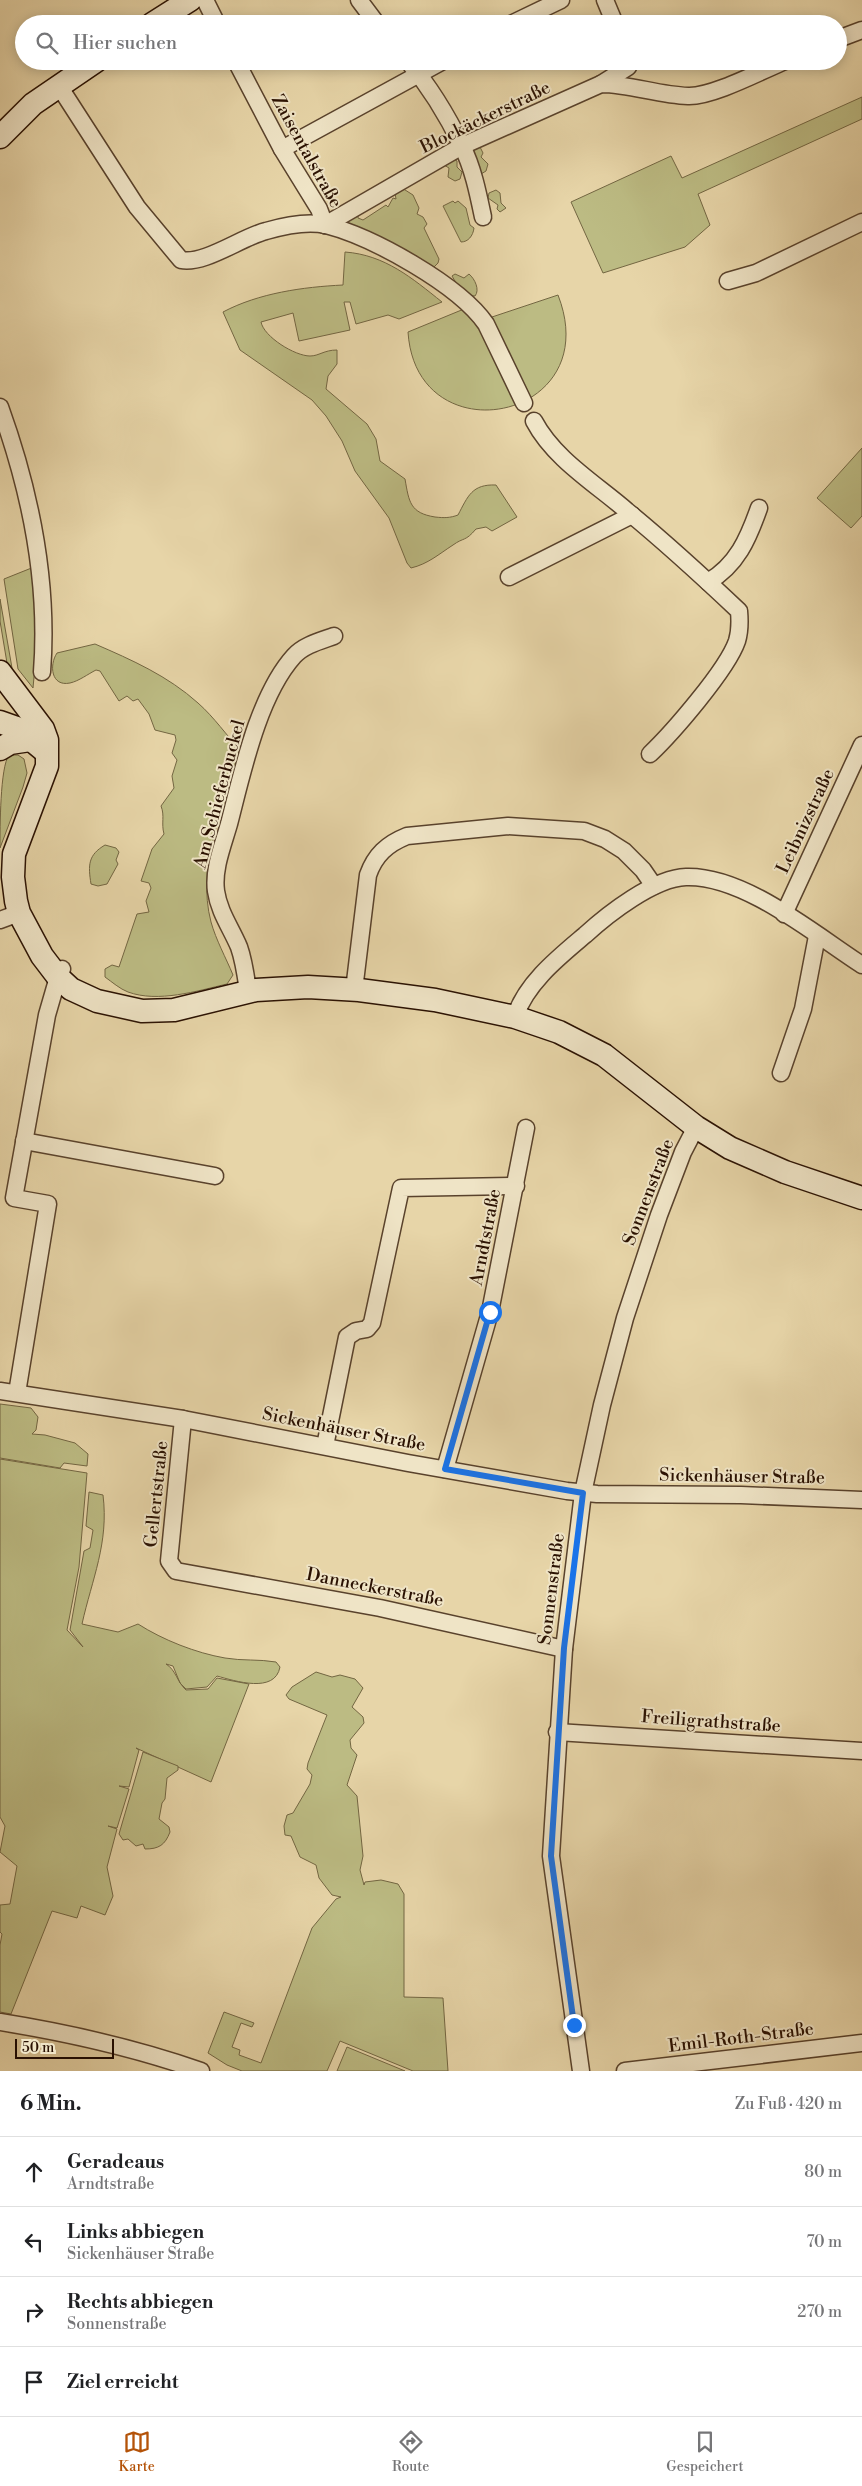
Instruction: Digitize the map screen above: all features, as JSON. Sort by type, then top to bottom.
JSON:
[{"type":"street","points":[[166,15],[190,0]]},
{"type":"street","points":[[205,0],[212,15]]},
{"type":"street","points":[[359,0],[370,15]]},
{"type":"street","points":[[530,15],[561,0]]},
{"type":"street","points":[[605,0],[611,15]]},
{"type":"street","points":[[847,36],[862,30]]},
{"type":"street","points":[[0,137],[33,104],[82,70]]},
{"type":"street","name":"Zaisentalstraße","points":[[241,70],[282,149],[319,209],[325,225],[401,256],[462,299],[486,324],[524,403]]},
{"type":"street","points":[[416,70],[462,146],[474,179],[484,217]]},
{"type":"street","points":[[282,149],[427,70]]},
{"type":"street","points":[[600,84],[623,70]]},
{"type":"street","name":"Blockäckerstraße","points":[[325,225],[462,146],[600,84],[620,84],[689,96],[714,91],[764,70]]},
{"type":"street","points":[[58,86],[137,207],[181,260],[195,260],[246,237],[267,230],[304,225],[325,225]]},
{"type":"street","points":[[728,281],[756,273],[862,222]]},
{"type":"street","points":[[0,406],[19,462],[35,530],[42,606],[42,672]]},
{"type":"street","points":[[534,421],[552,447],[632,515],[739,611],[740,628],[736,644],[721,668],[683,718],[650,754]]},
{"type":"street","points":[[708,582],[721,574],[746,543],[759,508]]},
{"type":"street","points":[[509,577],[632,515]]},
{"type":"street","name":"Am Schieferbuckel","points":[[248,992],[239,948],[223,916],[216,890],[218,864],[244,765],[258,723],[273,689],[295,655],[314,643],[334,636]]},
{"type":"street","points":[[0,672],[43,729],[47,740],[38,746],[10,743],[0,749]]},
{"type":"street","points":[[0,709],[6,706],[28,711]]},
{"type":"street","points":[[0,722],[17,728],[38,746],[47,766],[14,854],[14,890],[10,917],[39,948],[50,955],[60,974],[107,1002],[142,1011],[156,1012],[174,1010],[248,992],[293,988],[354,990],[435,1000],[514,1017],[559,1032],[604,1055],[696,1127],[730,1148],[754,1159],[862,1198]]},
{"type":"street","name":"Leibnizstraße","points":[[784,914],[862,745]]},
{"type":"street","points":[[354,990],[368,875],[372,862],[393,841],[407,836],[508,826],[584,831],[605,839],[624,851],[643,870],[654,886]]},
{"type":"street","points":[[514,1017],[518,1006],[541,975],[602,920],[654,886],[684,877],[718,880],[744,890],[862,965]]},
{"type":"street","points":[[781,1073],[803,1009],[817,936]]},
{"type":"street","points":[[17,1393],[42,1251],[48,1204],[14,1198],[47,1015],[60,974]]},
{"type":"street","name":"Sonnenstraße","points":[[581,2071],[551,1856],[557,1732],[564,1648],[583,1493],[625,1318],[659,1215],[696,1127]]},
{"type":"street","name":"Arndtstraße","points":[[445,1469],[490,1312],[526,1128]]},
{"type":"street","points":[[24,1141],[216,1176]]},
{"type":"street","points":[[325,1446],[347,1337],[356,1331],[367,1329],[372,1323],[401,1188],[516,1186]]},
{"type":"street","name":"Sickenhäuser Straße","points":[[0,1391],[183,1418],[445,1469],[583,1493],[742,1495],[862,1500]]},
{"type":"street","name":"Gellertstraße","points":[[176,1571],[169,1560],[183,1418]]},
{"type":"street","name":"Danneckerstraße","points":[[176,1571],[380,1608],[564,1648]]},
{"type":"street","name":"Freiligrathstraße","points":[[557,1732],[862,1751]]},
{"type":"street","points":[[0,2022],[110,2043],[201,2071]]},
{"type":"street","name":"Emil-Roth-Straße","points":[[625,2071],[861,2048]]},
{"type":"shaded area","points":[[862,97],[862,119],[698,194],[710,225],[685,247],[603,273],[571,202],[671,156],[682,178]]},
{"type":"shaded area","points":[[480,147],[483,153],[481,157],[488,164],[486,171],[481,174],[470,150]]},
{"type":"shaded area","points":[[451,157],[457,161],[457,167],[462,172],[460,179],[455,181],[448,177],[449,168],[444,165]]},
{"type":"shaded area","points":[[402,188],[413,195],[419,208],[417,214],[423,217],[427,224],[424,228],[439,259],[432,269],[341,222],[358,215],[358,218],[363,220],[386,205],[388,207],[393,198],[396,199],[395,193]]},
{"type":"shaded area","points":[[496,190],[500,193],[501,203],[506,208],[500,212],[497,209],[498,205],[488,198],[489,193]]},
{"type":"shaded area","points":[[453,201],[455,203],[458,201],[466,208],[470,225],[474,228],[473,234],[464,242],[461,242],[443,206]]},
{"type":"shaded area","points":[[345,252],[373,258],[397,269],[420,284],[442,302],[399,319],[388,315],[356,324],[350,302],[344,302],[350,330],[299,341],[293,313],[261,322],[263,328],[281,345],[296,353],[313,356],[337,350],[337,364],[328,376],[326,389],[367,424],[376,439],[380,461],[405,479],[412,505],[420,513],[435,517],[458,515],[472,492],[481,487],[496,485],[517,517],[492,531],[486,527],[476,529],[467,538],[423,564],[411,568],[407,563],[389,518],[355,471],[342,441],[326,416],[312,400],[240,350],[223,312],[251,300],[282,292],[312,287],[343,285]]},
{"type":"shaded area","points":[[455,274],[464,278],[469,274],[471,276],[477,288],[475,296],[470,296],[463,292],[452,276]]},
{"type":"shaded area","points":[[558,295],[566,338],[556,372],[534,395],[504,408],[472,409],[442,397],[419,372],[408,332],[464,309],[483,320]]},
{"type":"shaded area","points":[[862,448],[862,516],[851,528],[817,498]]},
{"type":"shaded area","points":[[34,567],[36,655],[33,688],[18,669],[4,579]]},
{"type":"shaded area","points":[[0,599],[12,668],[8,669],[0,621]]},
{"type":"shaded area","points":[[95,644],[149,669],[186,693],[210,714],[241,751],[214,835],[207,879],[207,901],[211,922],[233,975],[227,984],[178,995],[152,996],[128,992],[105,977],[105,969],[112,965],[119,967],[137,914],[149,912],[146,901],[151,888],[149,883],[141,881],[152,849],[164,834],[161,806],[174,788],[172,776],[177,760],[172,753],[176,740],[175,735],[155,730],[149,714],[138,699],[133,701],[127,696],[119,701],[100,671],[96,670],[70,683],[59,682],[55,678],[53,663],[57,653]]},
{"type":"shaded area","points":[[9,755],[18,755],[24,759],[27,773],[0,848],[2,784]]},
{"type":"shaded area","points":[[105,845],[116,848],[119,852],[116,860],[118,864],[107,884],[98,886],[91,884],[90,861],[95,853]]},
{"type":"shaded area","points":[[0,1404],[31,1408],[38,1417],[36,1430],[32,1434],[45,1435],[75,1443],[88,1454],[87,1466],[64,1463],[60,1468],[0,1458]]},
{"type":"shaded area","points":[[0,1459],[87,1473],[79,1567],[67,1630],[83,1647],[70,1630],[84,1551],[90,1548],[93,1530],[86,1526],[89,1492],[103,1495],[104,1529],[102,1545],[82,1624],[118,1632],[138,1624],[169,1640],[203,1653],[231,1659],[276,1662],[280,1667],[277,1675],[263,1683],[253,1684],[217,1676],[207,1687],[186,1689],[181,1684],[186,1690],[208,1689],[217,1678],[249,1684],[211,1782],[136,1748],[139,1750],[129,1787],[119,1786],[129,1789],[117,1828],[108,1826],[117,1829],[107,1867],[113,1896],[105,1915],[81,1906],[77,1918],[52,1911],[11,2014],[0,2012],[0,1945],[2,1934],[0,1932],[0,1905],[10,1904],[17,1866],[0,1852],[5,1826],[0,1817]],"holes":[[[166,1664],[173,1666],[179,1682],[172,1669]]]},
{"type":"shaded area","points":[[316,1672],[332,1677],[340,1675],[355,1679],[363,1688],[352,1707],[363,1717],[364,1723],[350,1740],[351,1748],[357,1755],[347,1785],[357,1796],[363,1856],[360,1870],[364,1885],[365,1882],[381,1880],[398,1884],[404,1894],[404,1997],[443,1998],[448,2071],[413,2071],[340,2041],[327,2071],[242,2071],[227,2065],[208,2053],[224,2012],[254,2023],[252,2027],[241,2023],[232,2047],[240,2050],[239,2055],[261,2063],[312,1928],[336,1899],[341,1897],[332,1895],[319,1878],[316,1865],[300,1857],[291,1836],[285,1835],[284,1826],[287,1815],[293,1813],[310,1784],[312,1775],[307,1769],[308,1763],[327,1715],[289,1699],[286,1695],[292,1687]]},
{"type":"shaded area","points":[[143,1752],[178,1766],[178,1770],[167,1778],[165,1799],[162,1803],[159,1819],[169,1827],[170,1832],[161,1845],[150,1849],[145,1849],[143,1844],[136,1846],[128,1839],[123,1840],[119,1834]]},
{"type":"shaded area","points":[[347,2047],[405,2071],[337,2071]]},
{"type":"route","points":[[490,1312],[445,1469],[583,1493],[564,1648],[556,1748],[551,1856],[574,2025]]}]
